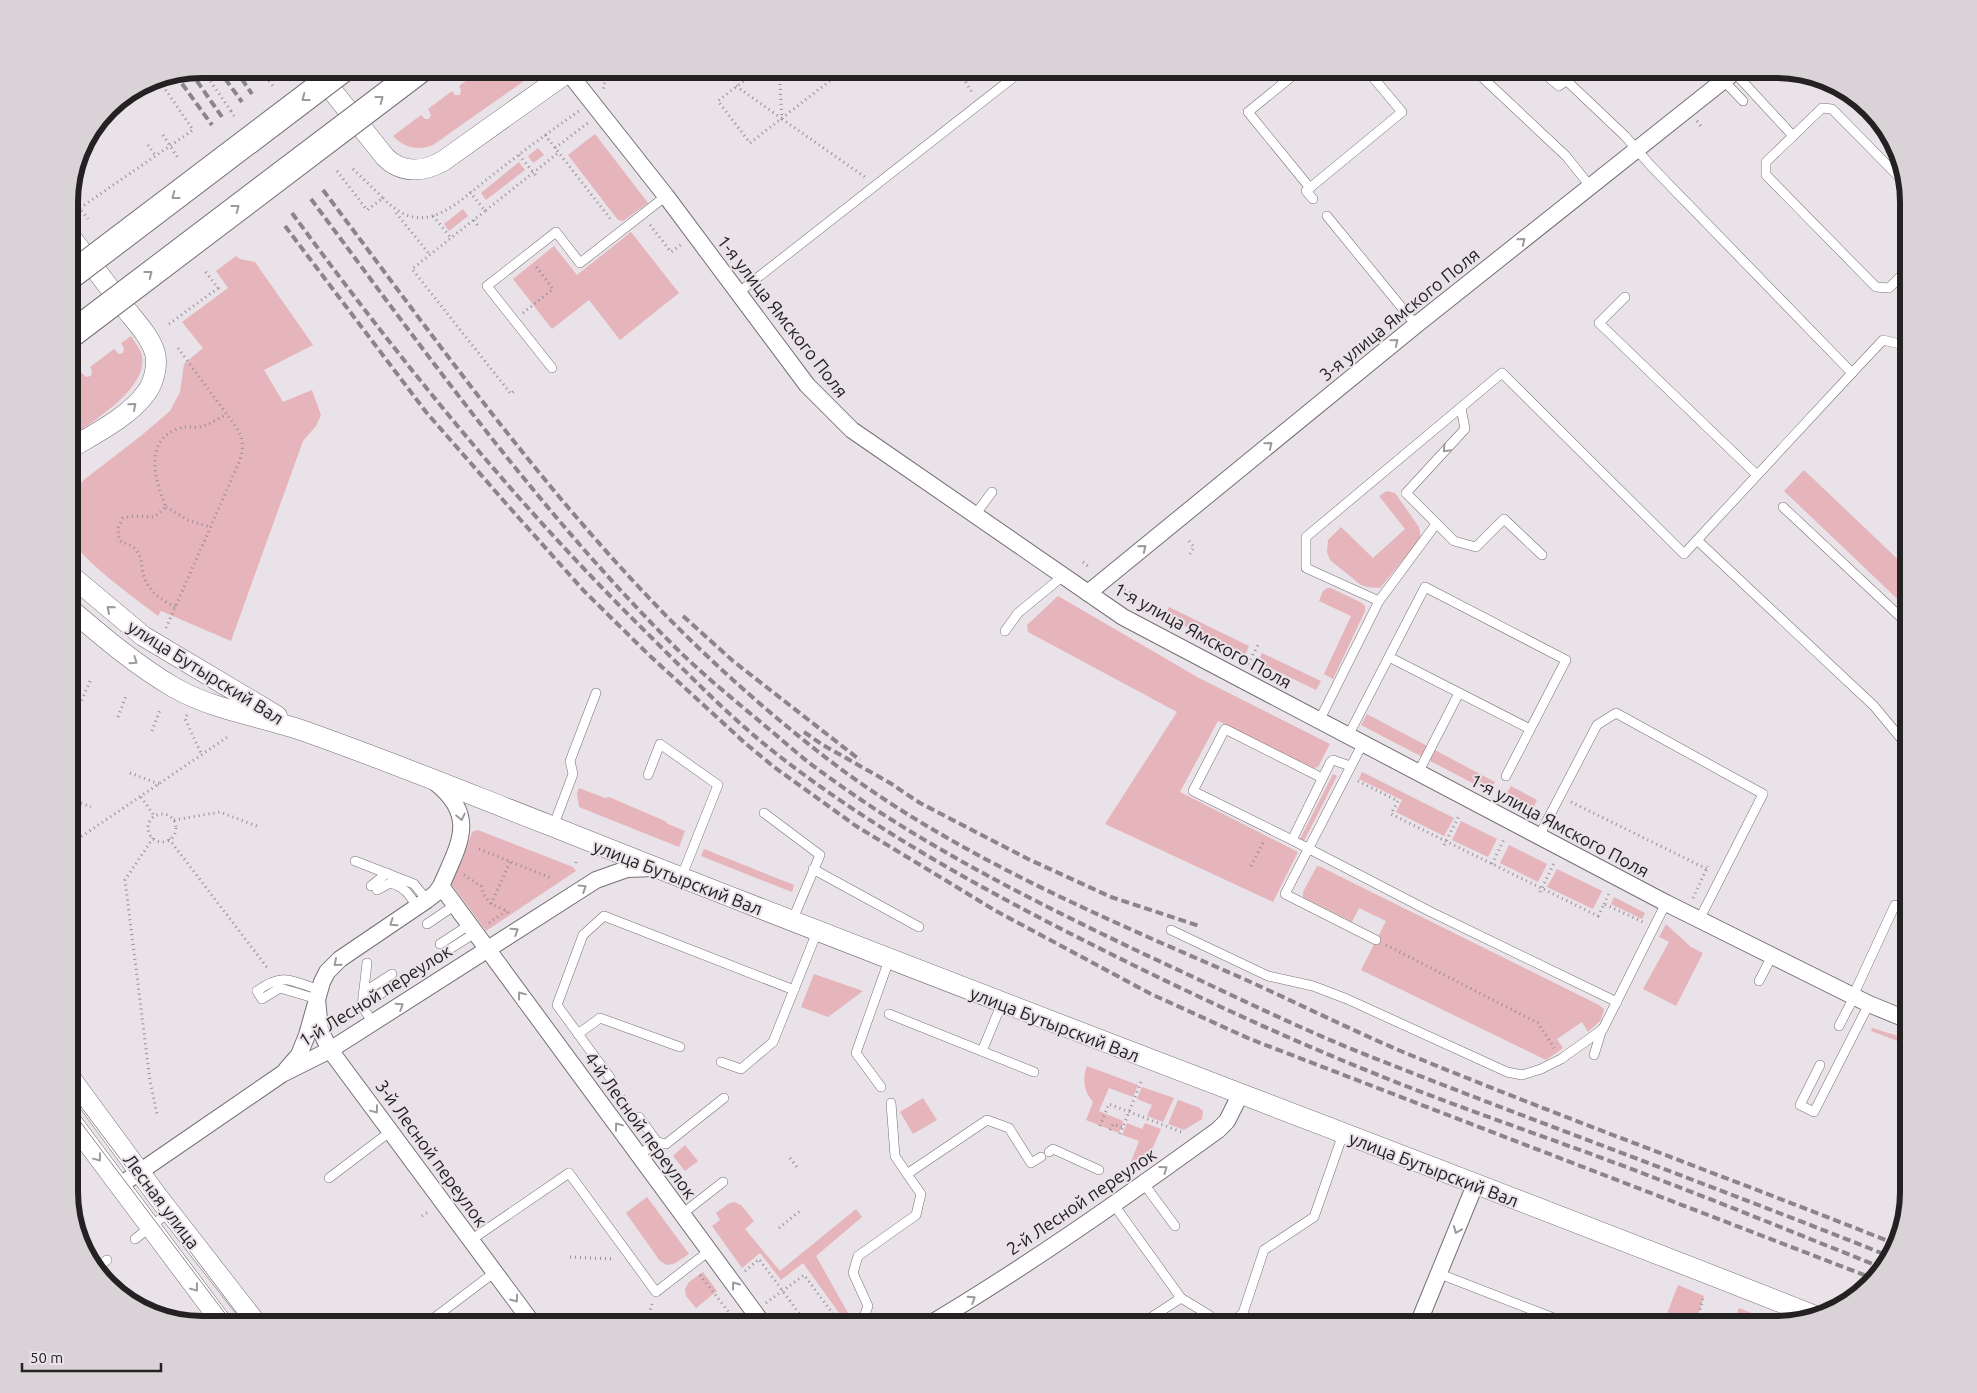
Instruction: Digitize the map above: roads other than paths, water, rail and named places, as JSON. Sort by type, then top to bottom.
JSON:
[{"type":"main road","points":[[78,271],[331,78]]},
{"type":"main road","points":[[78,329],[409,78]]},
{"type":"street","points":[[322,78],[385,157],[397,166],[416,170],[430,167],[443,160],[561,78]]},
{"type":"street","name":"1-я улица Ямского Поля","points":[[578,78],[807,385],[852,430],[1123,618],[1699,920],[1859,999],[1900,1016]]},
{"type":"street","name":"3-я улица Ямского Поля","points":[[1088,593],[1416,325],[1727,78]]},
{"type":"street","points":[[78,247],[141,329],[151,344],[155,356],[154,375],[146,393],[126,412],[78,444]]},
{"type":"street","points":[[78,452],[94,435]]},
{"type":"street","name":"улица Бутырский Вал","points":[[78,581],[143,636],[299,730]]},
{"type":"street","name":"улица Бутырский Вал","points":[[78,615],[133,661],[175,688],[219,706],[299,730],[432,780],[889,960],[1803,1312]]},
{"type":"street","name":"1-й Лесной переулок","points":[[282,1074],[299,1054],[307,1035],[318,994],[328,972],[340,960],[436,893],[441,886],[462,826],[459,808],[449,793],[432,780]]},
{"type":"street","name":"1-й Лесной переулок","points":[[119,1186],[282,1074],[330,1050],[373,1024],[487,948],[596,880],[627,869],[654,868]]},
{"type":"street","points":[[441,886],[487,948]]},
{"type":"street","name":"4-й Лесной переулок","points":[[487,948],[758,1316]]},
{"type":"street","name":"3-й Лесной переулок","points":[[318,994],[320,1030],[330,1050],[527,1316]]},
{"type":"street","name":"Лесная улица","points":[[78,1089],[251,1316]]},
{"type":"street","name":"2-й Лесной переулок","points":[[943,1316],[1114,1205],[1218,1130],[1227,1121],[1240,1095]]},
{"type":"street","points":[[78,1114],[90,1106]]},
{"type":"street","name":"Лесная улица","points":[[78,1131],[119,1186],[142,1233],[216,1316]]},
{"type":"street","points":[[1422,1316],[1476,1185]]},
{"type":"lane","points":[[738,294],[1012,78]]},
{"type":"lane","points":[[1290,78],[1248,112],[1310,188]]},
{"type":"lane","points":[[1313,199],[1306,192],[1310,188],[1402,112],[1374,78]]},
{"type":"lane","points":[[1549,78],[1559,86],[1571,78]]},
{"type":"lane","points":[[1734,78],[1743,101]]},
{"type":"lane","points":[[1736,78],[1793,136]]},
{"type":"lane","points":[[1484,79],[1566,156],[1590,186]]},
{"type":"lane","points":[[1567,81],[1637,148],[1651,166],[1852,373]]},
{"type":"lane","points":[[1896,174],[1832,109],[1822,108],[1808,126],[1781,142],[1766,162],[1766,175],[1876,287],[1889,288],[1900,277]]},
{"type":"lane","points":[[552,368],[487,286],[556,232],[580,263],[666,196]]},
{"type":"lane","points":[[1327,216],[1416,325]]},
{"type":"lane","points":[[1625,297],[1600,323],[1757,475]]},
{"type":"lane","points":[[1379,601],[1306,568],[1306,538],[1502,373],[1684,554],[1883,340],[1900,344]]},
{"type":"lane","points":[[1461,408],[1465,429],[1406,493],[1454,541],[1476,547],[1504,519],[1542,555]]},
{"type":"lane","points":[[976,515],[992,492]]},
{"type":"lane","points":[[1784,507],[1900,616]]},
{"type":"lane","points":[[1319,721],[1379,601],[1436,524]]},
{"type":"lane","points":[[1697,540],[1874,706],[1900,737]]},
{"type":"lane","points":[[1005,631],[1018,613],[1063,576]]},
{"type":"lane","points":[[1376,940],[1286,894],[1350,766],[1356,740],[1389,657],[1425,587],[1566,660],[1506,776]]},
{"type":"lane","points":[[1389,657],[1530,729]]},
{"type":"lane","points":[[553,827],[573,774],[570,761],[596,693]]},
{"type":"lane","points":[[1418,773],[1460,693]]},
{"type":"lane","points":[[1538,836],[1597,725],[1616,713],[1763,794],[1699,920]]},
{"type":"lane","points":[[1322,778],[1225,729],[1193,791],[1431,912],[1617,1002]]},
{"type":"lane","points":[[648,775],[660,744],[718,785],[681,878]]},
{"type":"lane","points":[[1292,840],[1322,778],[1333,760],[1350,766]]},
{"type":"lane","points":[[764,813],[820,855],[792,921]]},
{"type":"lane","points":[[355,861],[414,884],[422,903]]},
{"type":"lane","points":[[814,869],[919,927]]},
{"type":"lane","points":[[387,873],[374,888],[390,883],[406,890],[422,903]]},
{"type":"lane","points":[[1594,1054],[1602,1029],[1666,903]]},
{"type":"lane","points":[[427,924],[455,905]]},
{"type":"lane","points":[[1820,1065],[1800,1105],[1814,1112],[1895,906]]},
{"type":"lane","points":[[611,1079],[557,1005],[583,935],[604,916],[794,990]]},
{"type":"lane","points":[[440,944],[472,929]]},
{"type":"lane","points":[[445,952],[472,929]]},
{"type":"lane","points":[[1171,930],[1268,976],[1313,986],[1347,999],[1514,1074],[1530,1073],[1561,1059],[1602,1029]]},
{"type":"lane","points":[[721,1062],[741,1069],[774,1042],[817,932]]},
{"type":"lane","points":[[1759,982],[1772,956]]},
{"type":"lane","points":[[881,1087],[856,1053],[889,960]]},
{"type":"lane","points":[[367,963],[362,1006],[373,1024]]},
{"type":"lane","points":[[364,992],[392,974]]},
{"type":"lane","points":[[279,979],[289,980],[318,994],[280,988],[262,998],[257,991],[268,983],[279,979]]},
{"type":"lane","points":[[362,1006],[397,983]]},
{"type":"lane","points":[[1839,1026],[1859,999]]},
{"type":"lane","points":[[982,1051],[1002,1003]]},
{"type":"lane","points":[[889,1014],[1034,1072]]},
{"type":"lane","points":[[578,1034],[600,1018],[680,1047]]},
{"type":"lane","points":[[639,1117],[657,1142],[666,1144],[724,1098]]},
{"type":"lane","points":[[864,1316],[868,1306],[853,1273],[858,1256],[916,1215],[921,1194],[895,1156],[891,1103]]},
{"type":"lane","points":[[907,1174],[988,1120],[1009,1128],[1031,1163],[1053,1148],[1099,1170]]},
{"type":"lane","points":[[329,1178],[391,1132]]},
{"type":"lane","points":[[1239,1316],[1243,1313],[1264,1250],[1314,1217],[1343,1134]]},
{"type":"lane","points":[[639,1155],[657,1142]]},
{"type":"lane","points":[[471,1240],[569,1173],[656,1292],[709,1251]]},
{"type":"lane","points":[[682,1214],[723,1182]]},
{"type":"lane","points":[[1144,1184],[1175,1226]]},
{"type":"lane","points":[[1114,1205],[1181,1298],[1210,1316]]},
{"type":"lane","points":[[142,1233],[170,1212]]},
{"type":"lane","points":[[101,1264],[107,1260]]},
{"type":"lane","points":[[437,1316],[495,1272]]},
{"type":"lane","points":[[1440,1274],[1548,1316]]},
{"type":"lane","points":[[1153,1316],[1181,1298]]},
{"type":"tram line","points":[[78,1103],[239,1316]]},
{"type":"tram line","points":[[78,1119],[227,1316]]},
{"type":"railway","points":[[195,78],[222,117]]},
{"type":"railway","points":[[225,78],[242,102]]},
{"type":"railway","points":[[241,78],[252,94]]},
{"type":"railway","points":[[179,80],[212,125]]},
{"type":"railway","points":[[323,190],[481,399],[563,502],[606,552],[670,620],[731,678],[794,733],[864,786],[965,848],[1018,876],[1382,1043],[1525,1101],[1889,1241]]},
{"type":"railway","points":[[311,199],[485,429],[576,540],[624,594],[709,679],[809,763],[861,800],[939,849],[980,872],[1146,955],[1312,1032],[1369,1056],[1883,1254]]},
{"type":"railway","points":[[292,213],[419,379],[509,487],[604,590],[700,686],[749,731],[783,759],[855,810],[930,857],[1046,921],[1160,978],[1273,1031],[1421,1092],[1622,1165],[1875,1265]]},
{"type":"railway","points":[[285,226],[426,412],[584,591],[649,655],[745,743],[774,767],[856,826],[996,911],[1151,994],[1250,1039],[1866,1276]]},
{"type":"railway","points":[[683,616],[733,661],[860,760]]},
{"type":"railway","points":[[804,732],[920,803],[1028,859],[1111,897],[1199,926]]}]
